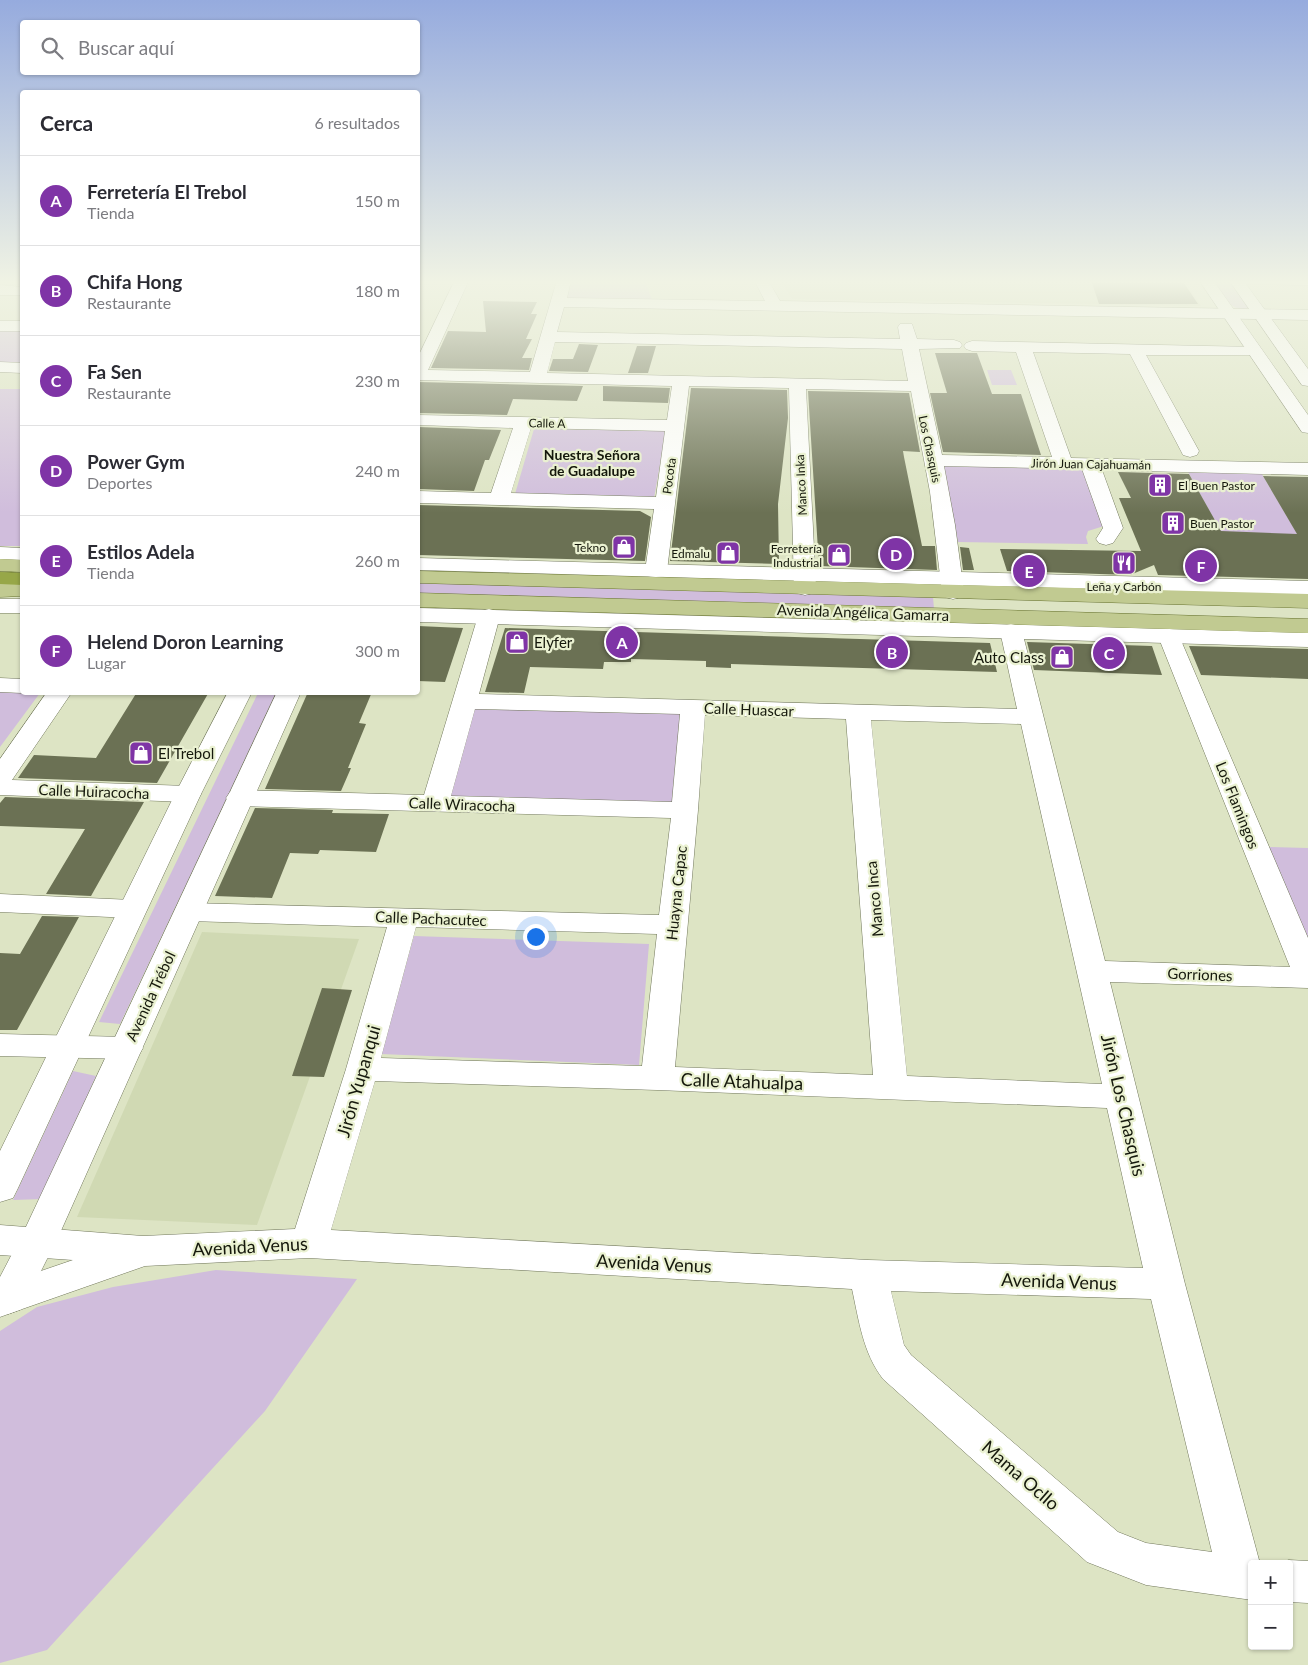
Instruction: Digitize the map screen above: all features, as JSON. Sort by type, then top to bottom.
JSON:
[{"type":"highway","points":[[0,578],[20,579]]},
{"type":"main road","points":[[0,565],[20,566]]},
{"type":"main road","name":"Avenida Angélica Gamarra","points":[[420,577],[805,581],[952,585],[1308,602]]},
{"type":"main road","points":[[952,585],[960,604],[958,610],[952,615]]},
{"type":"main road","points":[[0,590],[20,590]]},
{"type":"main road","name":"Avenida Angélica Gamarra","points":[[420,600],[1308,626]]},
{"type":"main road","points":[[576,618],[707,607]]},
{"type":"street","points":[[420,370],[426,358]]},
{"type":"street","points":[[537,377],[542,358]]},
{"type":"street","name":"Los Chasquis","points":[[912,358],[948,542],[952,585]]},
{"type":"street","points":[[1027,358],[1063,463]]},
{"type":"street","points":[[1140,358],[1190,451]]},
{"type":"street","points":[[1258,358],[1308,428]]},
{"type":"street","points":[[1291,358],[1308,381]]},
{"type":"street","points":[[0,367],[20,368]]},
{"type":"street","points":[[420,374],[917,386]]},
{"type":"street","name":"Pocota","points":[[656,571],[681,380]]},
{"type":"street","name":"Manco Inka","points":[[796,383],[805,581]]},
{"type":"street","name":"Calle A","points":[[420,420],[676,426]]},
{"type":"street","points":[[499,499],[524,423]]},
{"type":"street","name":"Jirón Juan Cajahuamán","points":[[933,460],[1308,469]]},
{"type":"street","points":[[1090,464],[1113,528],[1106,539]]},
{"type":"street","points":[[420,497],[665,503]]},
{"type":"street","points":[[0,554],[20,554]]},
{"type":"street","name":"Avenida Angélica Gamarra","points":[[420,564],[656,571],[805,581]]},
{"type":"street","name":"Avenida Angélica Gamarra","points":[[952,585],[1308,588]]},
{"type":"street","points":[[0,606],[20,606]]},
{"type":"street","name":"Avenida Angélica Gamarra","points":[[420,614],[1308,640]]},
{"type":"street","points":[[435,804],[489,616]]},
{"type":"street","name":"Jirón Los Chasquis","points":[[1011,631],[1166,1284],[1246,1579]]},
{"type":"street","name":"Los Flamingos","points":[[1169,636],[1308,976]]},
{"type":"street","points":[[0,685],[20,686]]},
{"type":"street","points":[[0,778],[58,695]]},
{"type":"street","points":[[0,1188],[68,1048],[132,909],[238,695]]},
{"type":"street","name":"Avenida Trébol","points":[[4,1299],[37,1243],[288,695]]},
{"type":"street","name":"Calle Huascar","points":[[466,701],[1032,717]]},
{"type":"street","name":"Huayna Capac","points":[[657,1078],[685,810],[692,707]]},
{"type":"street","name":"Manco Inca","points":[[858,712],[890,1087]]},
{"type":"street","name":"Calle Huiracocha","points":[[0,787],[188,794]]},
{"type":"street","name":"Calle Wiracocha","points":[[239,798],[685,810]]},
{"type":"street","points":[[0,903],[132,909]]},
{"type":"street","name":"Calle Pachacutec","points":[[189,912],[672,925]]},
{"type":"street","name":"Jirón Yupanqui","points":[[309,1243],[362,1069],[404,918]]},
{"type":"street","name":"Gorriones","points":[[1092,971],[1308,976]]},
{"type":"street","points":[[0,1045],[127,1048]]},
{"type":"street","name":"Calle Atahualpa","points":[[362,1069],[657,1078],[1122,1097]]},
{"type":"street","name":"Avenida Venus","points":[[0,1240],[143,1252],[309,1243],[868,1275],[1166,1284]]},
{"type":"street","name":"Avenida Venus","points":[[4,1299],[143,1252]]},
{"type":"street","name":"Mama Ocllo","points":[[868,1275],[884,1346],[897,1367],[1104,1547],[1146,1564],[1246,1579]]},
{"type":"street","points":[[1293,1581],[1308,1582]]},
{"type":"shaded area","points":[[0,358],[20,358],[20,363],[0,362]]},
{"type":"shaded area","points":[[987,370],[1011,370],[1017,385],[992,385]]},
{"type":"shaded area","points":[[0,389],[20,389],[20,546],[0,546]]},
{"type":"shaded area","points":[[534,429],[666,431],[654,498],[515,494]]},
{"type":"shaded area","points":[[942,465],[1084,469],[1104,526],[1088,531],[1086,537],[1088,544],[958,542]]},
{"type":"shaded area","points":[[1188,472],[1262,474],[1308,552],[1233,554]]},
{"type":"shaded area","points":[[420,581],[933,597],[934,609],[420,595]]},
{"type":"shaded area","points":[[0,687],[20,688],[20,695],[39,695],[0,747]]},
{"type":"shaded area","points":[[257,695],[276,695],[120,1024],[99,1022]]},
{"type":"shaded area","points":[[473,706],[683,713],[674,804],[447,796]]},
{"type":"shaded area","points":[[1268,847],[1308,848],[1308,941]]},
{"type":"shaded area","points":[[202,932],[359,939],[257,1225],[77,1217]]},
{"type":"shaded area","points":[[414,936],[649,944],[639,1065],[381,1054]]},
{"type":"shaded area","points":[[73,1071],[96,1076],[43,1199],[13,1200]]},
{"type":"shaded area","points":[[216,1270],[357,1279],[265,1411],[47,1650],[0,1663],[0,1331],[37,1307],[113,1287]]},
{"type":"building","points":[[436,358],[532,358],[529,370],[431,368]]},
{"type":"building","points":[[593,358],[588,372],[549,371],[553,359]]},
{"type":"building","points":[[633,358],[653,358],[648,373],[628,373]]},
{"type":"building","points":[[936,358],[979,358],[992,394],[1021,394],[1041,455],[943,452],[930,393],[947,393]]},
{"type":"building","points":[[420,382],[583,386],[577,401],[513,399],[507,415],[420,413]]},
{"type":"building","points":[[603,386],[670,388],[668,403],[603,401]]},
{"type":"building","points":[[691,388],[787,390],[788,418],[778,504],[779,564],[670,561]]},
{"type":"building","points":[[808,391],[909,393],[920,452],[903,451],[922,546],[935,546],[937,570],[819,566]]},
{"type":"building","points":[[420,427],[501,430],[489,460],[485,460],[474,491],[420,489]]},
{"type":"building","points":[[1118,472],[1189,474],[1221,531],[1297,534],[1263,476],[1308,477],[1308,579],[1158,575],[1154,565],[1130,575],[1007,571],[1000,549],[1141,551],[1119,498],[1131,498]]},
{"type":"building","points":[[420,505],[640,511],[651,517],[645,561],[420,555]]},
{"type":"building","points":[[960,547],[969,548],[974,570],[963,570]]},
{"type":"building","points":[[420,626],[463,628],[445,682],[420,681]]},
{"type":"building","points":[[505,628],[990,643],[997,672],[731,664],[731,668],[706,667],[706,661],[631,659],[631,662],[604,662],[603,669],[530,667],[524,693],[485,692]]},
{"type":"building","points":[[1027,642],[1152,646],[1162,675],[1034,670]]},
{"type":"building","points":[[1189,646],[1308,649],[1308,679],[1201,675]]},
{"type":"building","points":[[135,695],[207,695],[157,783],[18,778],[34,755],[96,758]]},
{"type":"building","points":[[307,695],[371,695],[359,723],[366,724],[341,791],[265,789]]},
{"type":"building","points":[[5,797],[144,802],[91,896],[46,894],[85,829],[0,826],[0,803]]},
{"type":"building","points":[[255,808],[333,810],[332,813],[389,814],[376,852],[320,850],[318,854],[290,853],[272,898],[215,896]]},
{"type":"building","points":[[42,916],[79,917],[17,1030],[0,1030],[0,953],[20,954]]},
{"type":"building","points":[[322,988],[352,990],[324,1077],[292,1076]]},
{"type":"place","name":"El Buen Pastor","points":[[1160,485]]},
{"type":"place","name":"Buen Pastor","points":[[1173,523]]},
{"type":"place","name":"Tekno","points":[[624,547]]},
{"type":"place","name":"Edmalu","points":[[728,553]]},
{"type":"place","name":"Power Gym","points":[[896,554]]},
{"type":"place","name":"Ferretería Industrial","points":[[839,555]]},
{"type":"place","name":"Leña y Carbón","points":[[1124,563]]},
{"type":"place","name":"Helend Doron Learning","points":[[1201,566]]},
{"type":"place","name":"Estilos Adela","points":[[1029,571]]},
{"type":"place","name":"Elyfer","points":[[517,642]]},
{"type":"place","name":"Ferretería El Trebol","points":[[622,642]]},
{"type":"place","name":"Chifa Hong","points":[[892,652]]},
{"type":"place","name":"Fa Sen","points":[[1109,653]]},
{"type":"place","name":"Auto Class","points":[[1062,657]]},
{"type":"place","name":"El Trebol","points":[[141,753]]},
{"type":"district","name":"Nuestra Señora de Guadalupe","points":[[592,462]]}]
